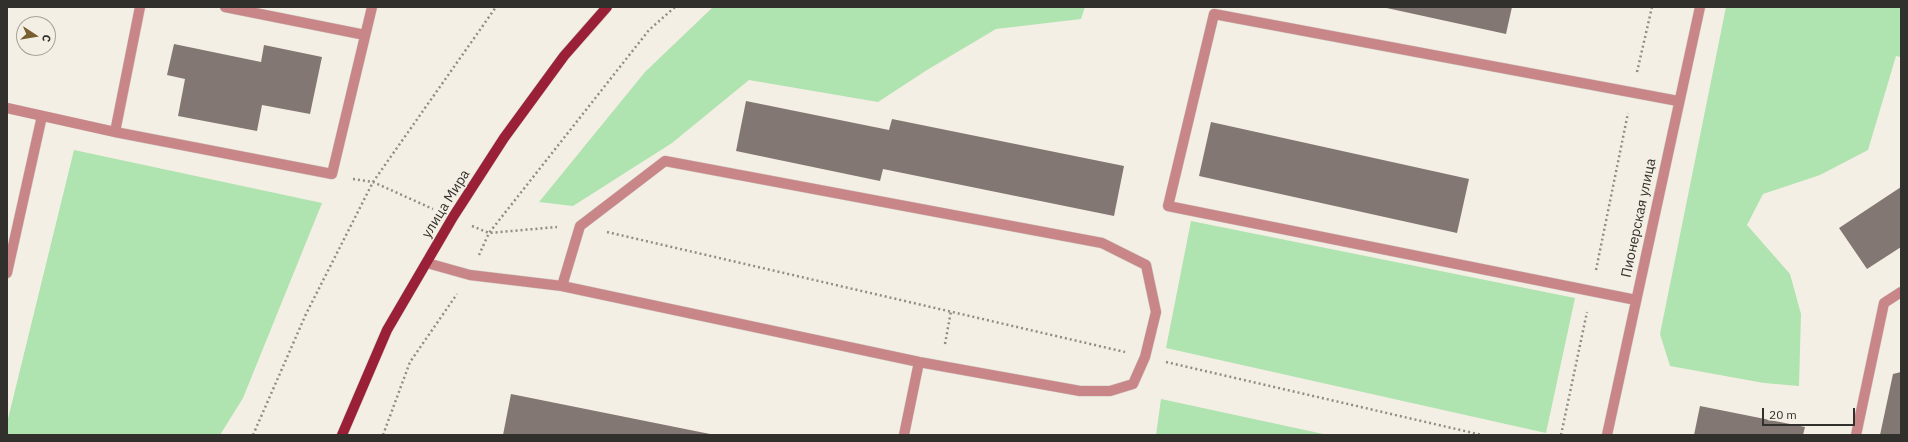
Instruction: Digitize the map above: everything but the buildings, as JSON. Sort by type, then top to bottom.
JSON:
[{"type":"main road","name":"улица Мира","points":[[342,435],[387,330],[453,218],[504,138],[564,56],[607,7]]},
{"type":"street","points":[[115,132],[140,7]]},
{"type":"street","points":[[225,7],[365,35]]},
{"type":"street","points":[[7,108],[115,132],[332,174],[372,7]]},
{"type":"street","name":"Пионерская улица","points":[[1607,435],[1678,101],[1700,7]]},
{"type":"street","points":[[1636,300],[1168,206],[1214,14],[1678,101]]},
{"type":"street","points":[[7,273],[42,116]]},
{"type":"street","points":[[427,263],[470,275],[562,286],[919,362],[1080,391],[1110,391],[1133,384],[1145,357],[1156,312],[1146,265],[1102,243],[665,161],[580,226],[562,286]]},
{"type":"street","points":[[1856,435],[1884,303],[1901,292]]},
{"type":"street","points":[[904,435],[919,362]]},
{"type":"path","points":[[253,435],[306,314],[373,182],[496,7]]},
{"type":"path","points":[[383,435],[410,362],[470,275],[489,233],[649,30],[675,7]]},
{"type":"path","points":[[1561,435],[1632,92],[1652,7]]},
{"type":"path","points":[[332,174],[373,182],[489,233],[580,226],[1482,435]]},
{"type":"green space","points":[[713,7],[1085,7],[1081,19],[996,29],[927,70],[878,102],[749,80],[672,143],[573,206],[539,202],[645,72]]},
{"type":"green space","points":[[1726,7],[1901,7],[1901,57],[1896,56],[1868,150],[1820,175],[1763,194],[1747,225],[1790,274],[1801,314],[1799,386],[1764,383],[1670,366],[1660,334]]},
{"type":"green space","points":[[74,150],[322,203],[243,398],[220,435],[7,435],[7,423]]},
{"type":"green space","points":[[1191,221],[1575,298],[1546,433],[1166,348]]},
{"type":"green space","points":[[1161,399],[1328,435],[1156,435]]}]
